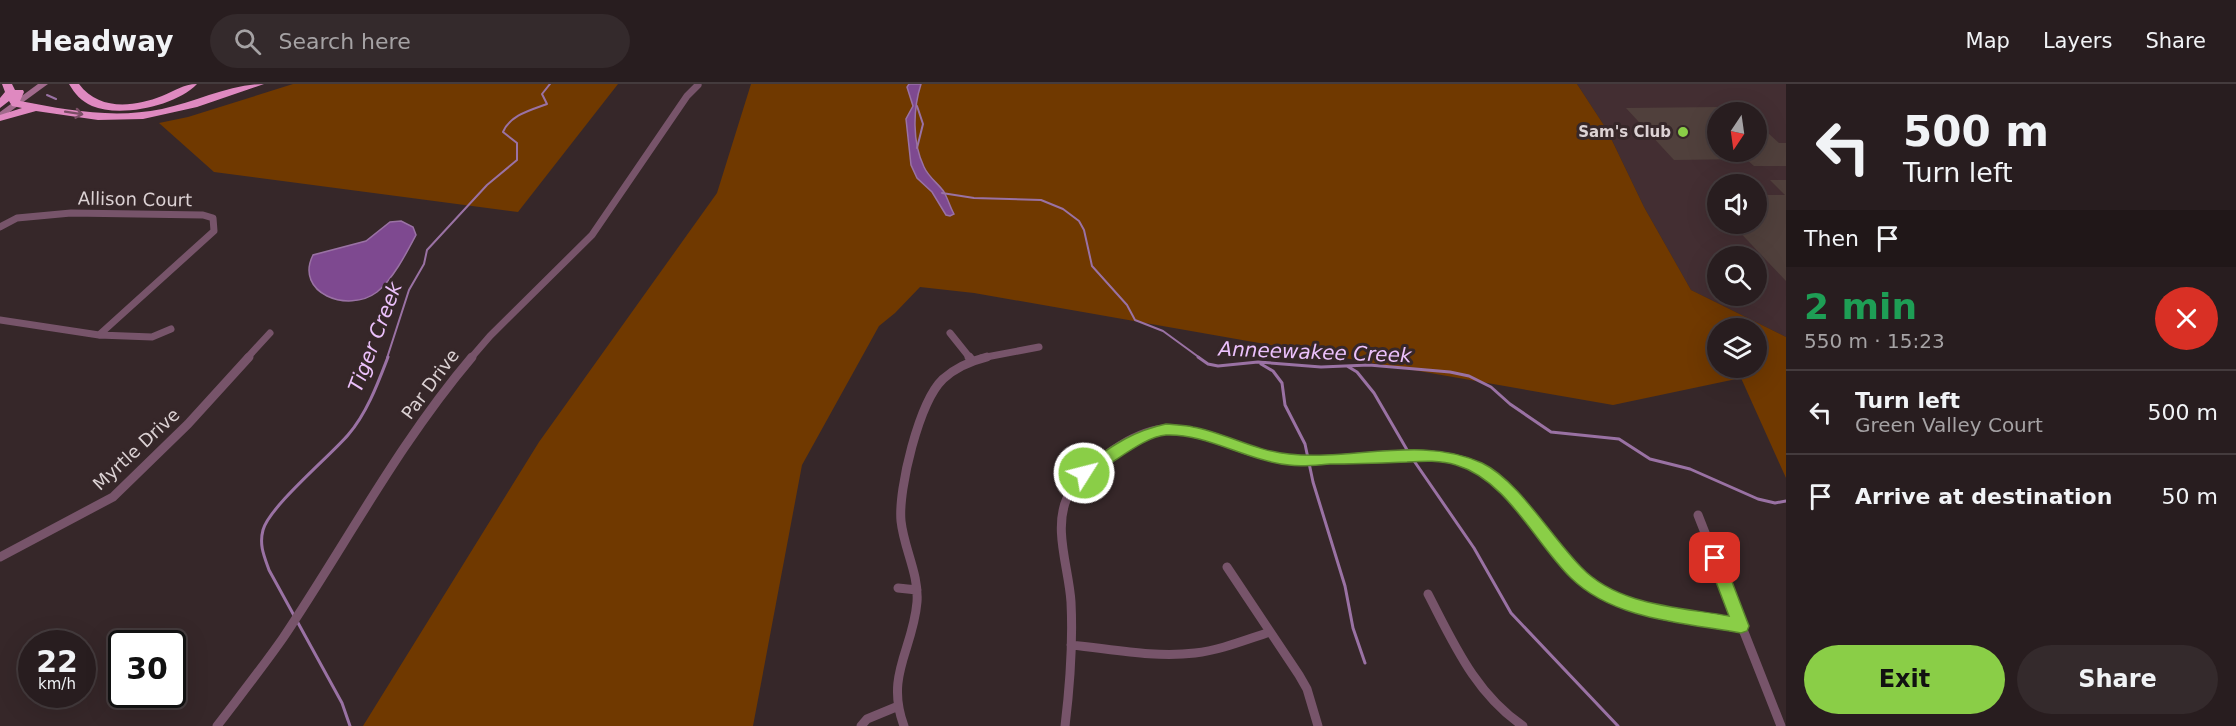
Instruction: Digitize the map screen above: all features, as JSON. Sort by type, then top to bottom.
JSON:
[{"type":"highway","points":[[0,106],[10,92],[7,84]]},
{"type":"highway","points":[[74,84],[80,94],[91,102],[105,106],[126,107],[158,101],[192,84]]},
{"type":"highway","points":[[19,92],[14,101],[16,104],[103,117],[136,116],[178,108],[259,84]]},
{"type":"highway","points":[[0,117],[39,108]]},
{"type":"main road","points":[[0,106],[30,84]]},
{"type":"main road","points":[[0,117],[44,84]]},
{"type":"street","name":"Par Drive","points":[[217,726],[282,639],[387,474],[445,389],[490,336],[592,235],[687,96],[698,86]]},
{"type":"street","name":"Allison Court","points":[[0,227],[17,218],[71,213],[203,215],[213,218],[213,231],[99,335]]},
{"type":"street","points":[[0,320],[99,335],[152,337],[171,328]]},
{"type":"street","name":"Myrtle Drive","points":[[0,557],[113,497],[188,424],[270,333]]},
{"type":"street","points":[[950,333],[972,361]]},
{"type":"street","points":[[904,726],[896,707],[898,673],[916,612],[917,590],[901,520],[901,496],[906,471],[932,393],[946,376],[972,361],[1039,347]]},
{"type":"street","points":[[1065,726],[1071,645],[1069,580],[1061,531],[1066,500],[1076,483],[1090,469],[1144,434],[1166,429],[1193,432],[1257,454],[1290,460],[1430,456],[1457,459],[1479,468],[1499,482],[1577,574],[1603,593],[1640,607],[1741,626]]},
{"type":"street","points":[[1698,515],[1780,726]]},
{"type":"street","points":[[1227,567],[1307,689],[1318,726]]},
{"type":"street","points":[[898,588],[917,590]]},
{"type":"street","points":[[1428,594],[1477,686],[1499,710],[1522,726]]},
{"type":"street","points":[[1071,645],[1170,654],[1194,653],[1216,649],[1270,632]]},
{"type":"street","points":[[861,726],[867,719],[896,707]]},
{"type":"shaded area","points":[[293,84],[618,84],[518,212],[214,172],[159,123],[188,117]]},
{"type":"shaded area","points":[[751,84],[1577,84],[1607,130],[1644,207],[1691,290],[1707,298],[1707,306],[1723,306],[1748,318],[1707,318],[1707,378],[1741,378],[1613,405],[974,293],[920,287],[879,326],[802,465],[753,726],[363,726],[539,442],[717,193]]},
{"type":"shaded area","points":[[909,84],[921,84],[915,115],[917,147],[926,171],[945,195],[954,214],[950,216],[946,215],[932,192],[917,178],[911,165],[906,119],[913,106],[907,87]]},
{"type":"shaded area","points":[[1577,84],[1786,84],[1786,337],[1767,328],[1767,318],[1748,318],[1723,306],[1767,306],[1767,246],[1707,246],[1707,298],[1691,290],[1644,207],[1607,130]]},
{"type":"shaded area","points":[[401,221],[413,227],[416,235],[394,273],[377,292],[352,301],[327,296],[317,289],[311,280],[309,268],[313,255],[366,241],[390,222]]},
{"type":"shaded area","points":[[1767,328],[1786,337],[1786,478],[1741,378],[1767,378]]},
{"type":"building","name":"Sam's Club","points":[[1707,107],[1707,160],[1674,160],[1626,108]]},
{"type":"building","name":"Sam's Club","points":[[1767,132],[1779,143],[1786,143],[1786,166],[1754,166],[1749,162],[1767,162]]},
{"type":"building","points":[[1770,180],[1786,180],[1786,281],[1767,261],[1767,246],[1753,246],[1741,234],[1767,234],[1767,195],[1785,195]]},
{"type":"waterway","name":"Tiger Creek","points":[[387,358],[409,290],[424,264],[427,250],[487,185],[517,160],[517,143],[503,132],[516,117],[547,104],[542,94],[550,84]]},
{"type":"waterway","points":[[47,95],[56,99]]},
{"type":"waterway","name":"Anneewakee Creek","points":[[917,106],[923,124],[917,148]]},
{"type":"waterway","name":"Anneewakee Creek","points":[[942,193],[974,198],[1041,200],[1063,209],[1079,221],[1084,230],[1092,266],[1127,305],[1135,320],[1163,331],[1200,358]]},
{"type":"waterway","name":"Tiger Creek","points":[[350,726],[342,703],[269,570],[263,550],[262,535],[276,508],[355,426],[371,398],[388,357]]},
{"type":"waterway","name":"Anneewakee Creek","points":[[1198,357],[1208,364],[1218,366],[1258,362],[1321,367],[1369,365],[1450,372],[1469,376],[1491,387],[1510,404],[1551,432],[1619,439],[1650,459],[1690,469],[1758,499],[1775,503],[1786,501]]},
{"type":"waterway","points":[[1261,364],[1273,371],[1282,383],[1285,405],[1305,444],[1313,482],[1345,586],[1353,628],[1365,663]]},
{"type":"waterway","points":[[1347,366],[1357,372],[1374,393],[1410,455],[1474,548],[1511,613],[1618,726]]},
{"type":"place","name":"Sam's Club","points":[[1683,132]]},
{"type":"route","points":[[1084,473],[1144,434],[1166,429],[1193,432],[1257,454],[1290,460],[1430,456],[1457,459],[1479,468],[1507,489],[1577,574],[1603,593],[1640,607],[1741,626],[1715,558]]}]
